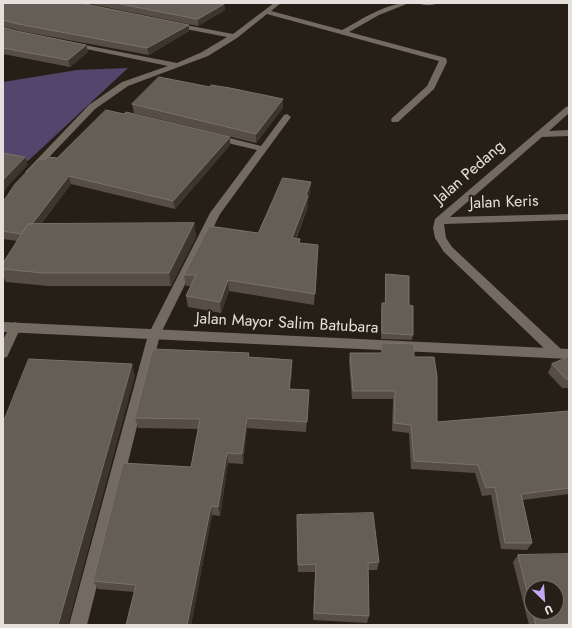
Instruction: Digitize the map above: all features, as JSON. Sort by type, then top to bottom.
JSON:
[{"type":"street","points":[[24,178],[92,107],[125,84],[205,54],[234,36],[278,3]]},
{"type":"street","points":[[343,33],[377,14],[406,3]]},
{"type":"street","points":[[422,3],[434,3]]},
{"type":"street","points":[[266,12],[443,60],[431,87],[395,120]]},
{"type":"street","points":[[166,22],[234,36]]},
{"type":"street","points":[[63,43],[178,65]]},
{"type":"street","points":[[92,107],[106,111]]},
{"type":"street","name":"Jalan Pedang","points":[[563,354],[456,259],[438,234],[439,221],[569,109]]},
{"type":"street","points":[[78,625],[154,335],[215,213],[287,116]]},
{"type":"street","points":[[541,134],[569,133]]},
{"type":"street","points":[[208,135],[263,149]]},
{"type":"street","name":"Jalan Keris","points":[[439,221],[569,217]]},
{"type":"street","points":[[3,353],[9,327]]},
{"type":"street","name":"Jalan Mayor Salim Batubara","points":[[9,327],[563,354]]},
{"type":"shaded area","points":[[128,68],[28,161],[3,156],[3,82],[77,70]]},
{"type":"building","points":[[3,3],[80,3],[189,25],[147,48],[3,20]]},
{"type":"building","points":[[116,3],[221,3],[224,4],[198,19]]},
{"type":"building","points":[[3,27],[86,45],[68,60],[3,48]]},
{"type":"building","points":[[159,77],[210,87],[211,85],[230,88],[283,99],[256,134],[132,104]]},
{"type":"building","points":[[106,110],[124,114],[126,112],[230,137],[173,201],[69,176],[32,224],[28,224],[21,234],[3,231],[3,200],[15,184],[39,159],[45,160],[48,157],[57,158]]},
{"type":"building","points":[[3,153],[25,157],[3,180]]},
{"type":"building","points":[[283,178],[311,182],[306,195],[308,196],[292,238],[300,239],[299,243],[318,245],[315,294],[228,280],[220,302],[186,296],[196,275],[184,275],[209,226],[258,233]]},
{"type":"building","points":[[194,223],[169,273],[43,273],[3,269],[3,263],[28,224]]},
{"type":"building","points":[[386,274],[409,276],[409,305],[413,306],[413,335],[382,333],[382,303],[385,303]]},
{"type":"building","points":[[382,343],[414,344],[414,357],[434,357],[437,376],[437,422],[569,411],[569,488],[521,494],[532,543],[505,543],[495,487],[486,488],[478,465],[414,461],[411,425],[394,423],[395,391],[353,391],[350,353],[382,353]]},
{"type":"building","points":[[153,349],[249,353],[248,357],[292,360],[289,389],[309,390],[307,422],[247,418],[242,454],[227,453],[218,507],[211,506],[187,625],[126,625],[136,585],[93,581],[123,463],[191,467],[200,419],[135,418]]},
{"type":"building","points":[[569,357],[569,379],[566,379],[552,364]]},
{"type":"building","points":[[29,359],[132,364],[58,625],[3,625],[3,423]]},
{"type":"building","points":[[373,513],[379,562],[368,563],[369,616],[314,613],[316,564],[298,565],[297,515]]},
{"type":"building","points":[[569,554],[569,625],[536,625],[534,620],[564,620],[564,580],[524,580],[518,555]]}]
